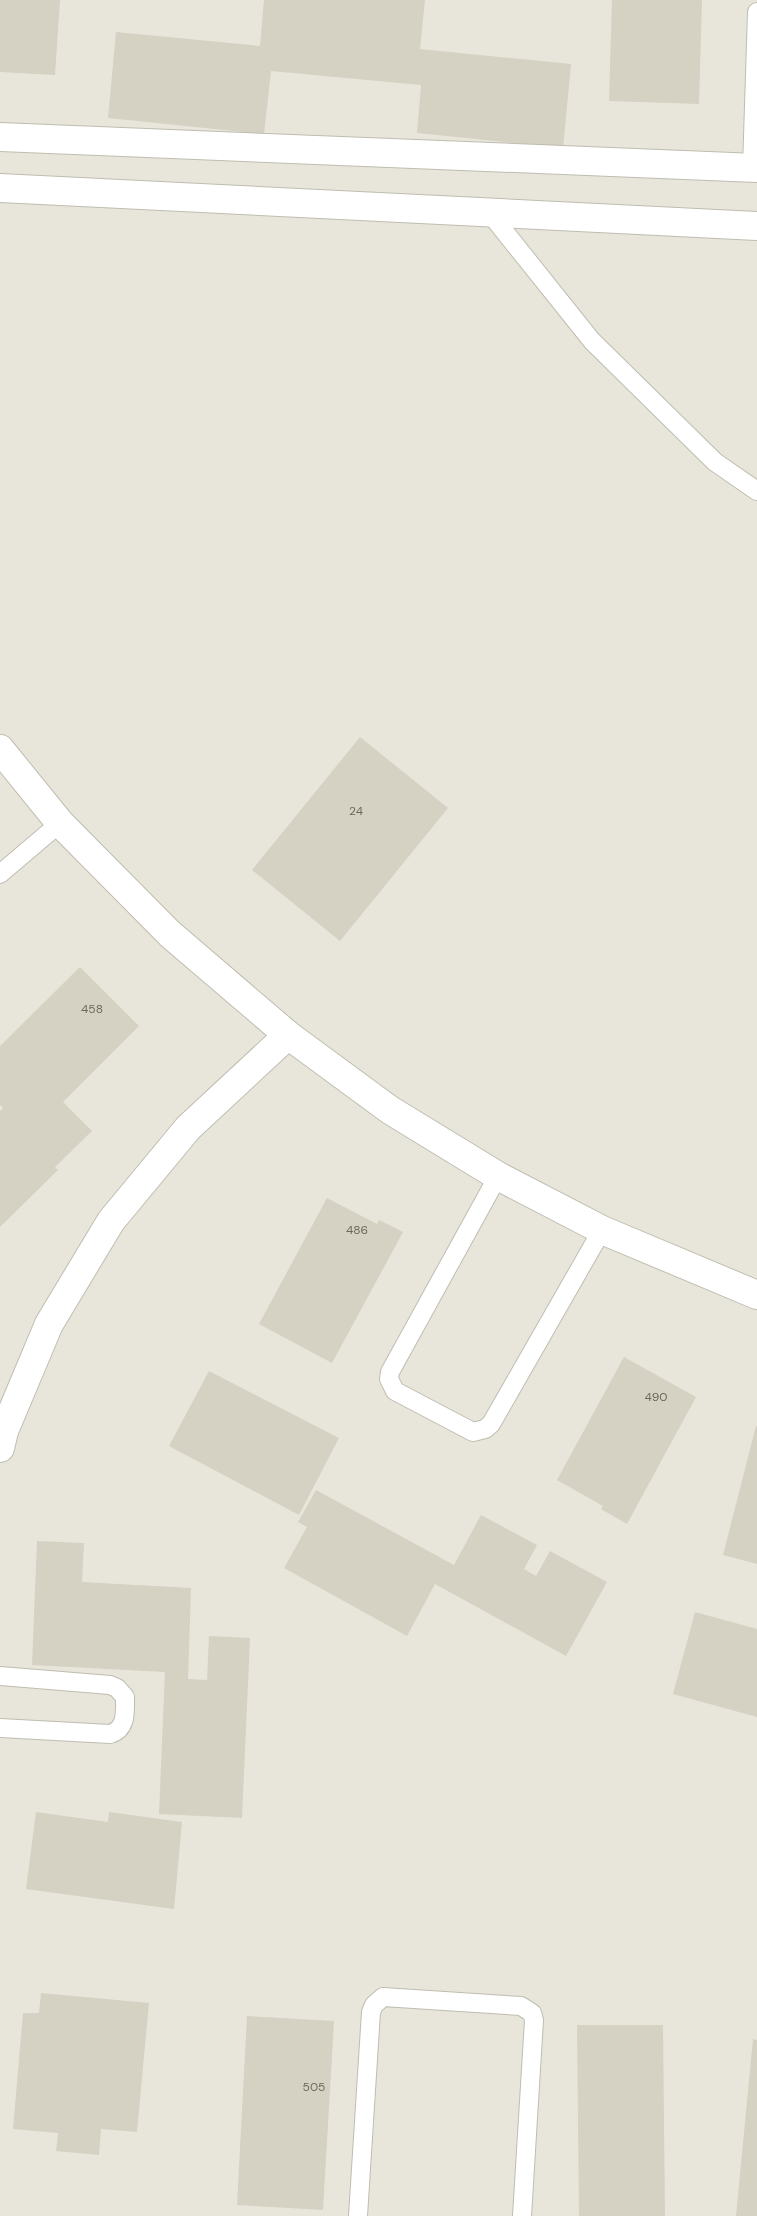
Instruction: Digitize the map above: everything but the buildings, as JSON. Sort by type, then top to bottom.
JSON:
[{"type":"street","points":[[0,137],[754,168]]},
{"type":"street","points":[[0,188],[757,226]]},
{"type":"street","points":[[0,748],[60,824],[170,934],[288,1035],[390,1110],[498,1176],[602,1230],[757,1295]]},
{"type":"street","points":[[0,1448],[4,1431],[49,1324],[111,1221],[188,1128],[288,1035]]},
{"type":"lane","points":[[754,168],[757,12]]},
{"type":"lane","points":[[488,211],[592,341],[714,462],[757,492]]},
{"type":"lane","points":[[0,874],[60,824]]},
{"type":"lane","points":[[498,1176],[390,1372],[389,1379],[395,1390],[473,1432],[479,1432],[491,1424],[602,1230]]},
{"type":"lane","points":[[0,1676],[110,1686],[117,1688],[125,1698],[124,1721],[116,1732],[110,1734],[0,1728]]},
{"type":"lane","points":[[358,2216],[371,2012],[374,2005],[383,1997],[521,2006],[532,2013],[534,2020],[522,2216]]},
{"type":"shaded area","points":[[0,0],[757,0],[757,2216],[0,2216]]}]
